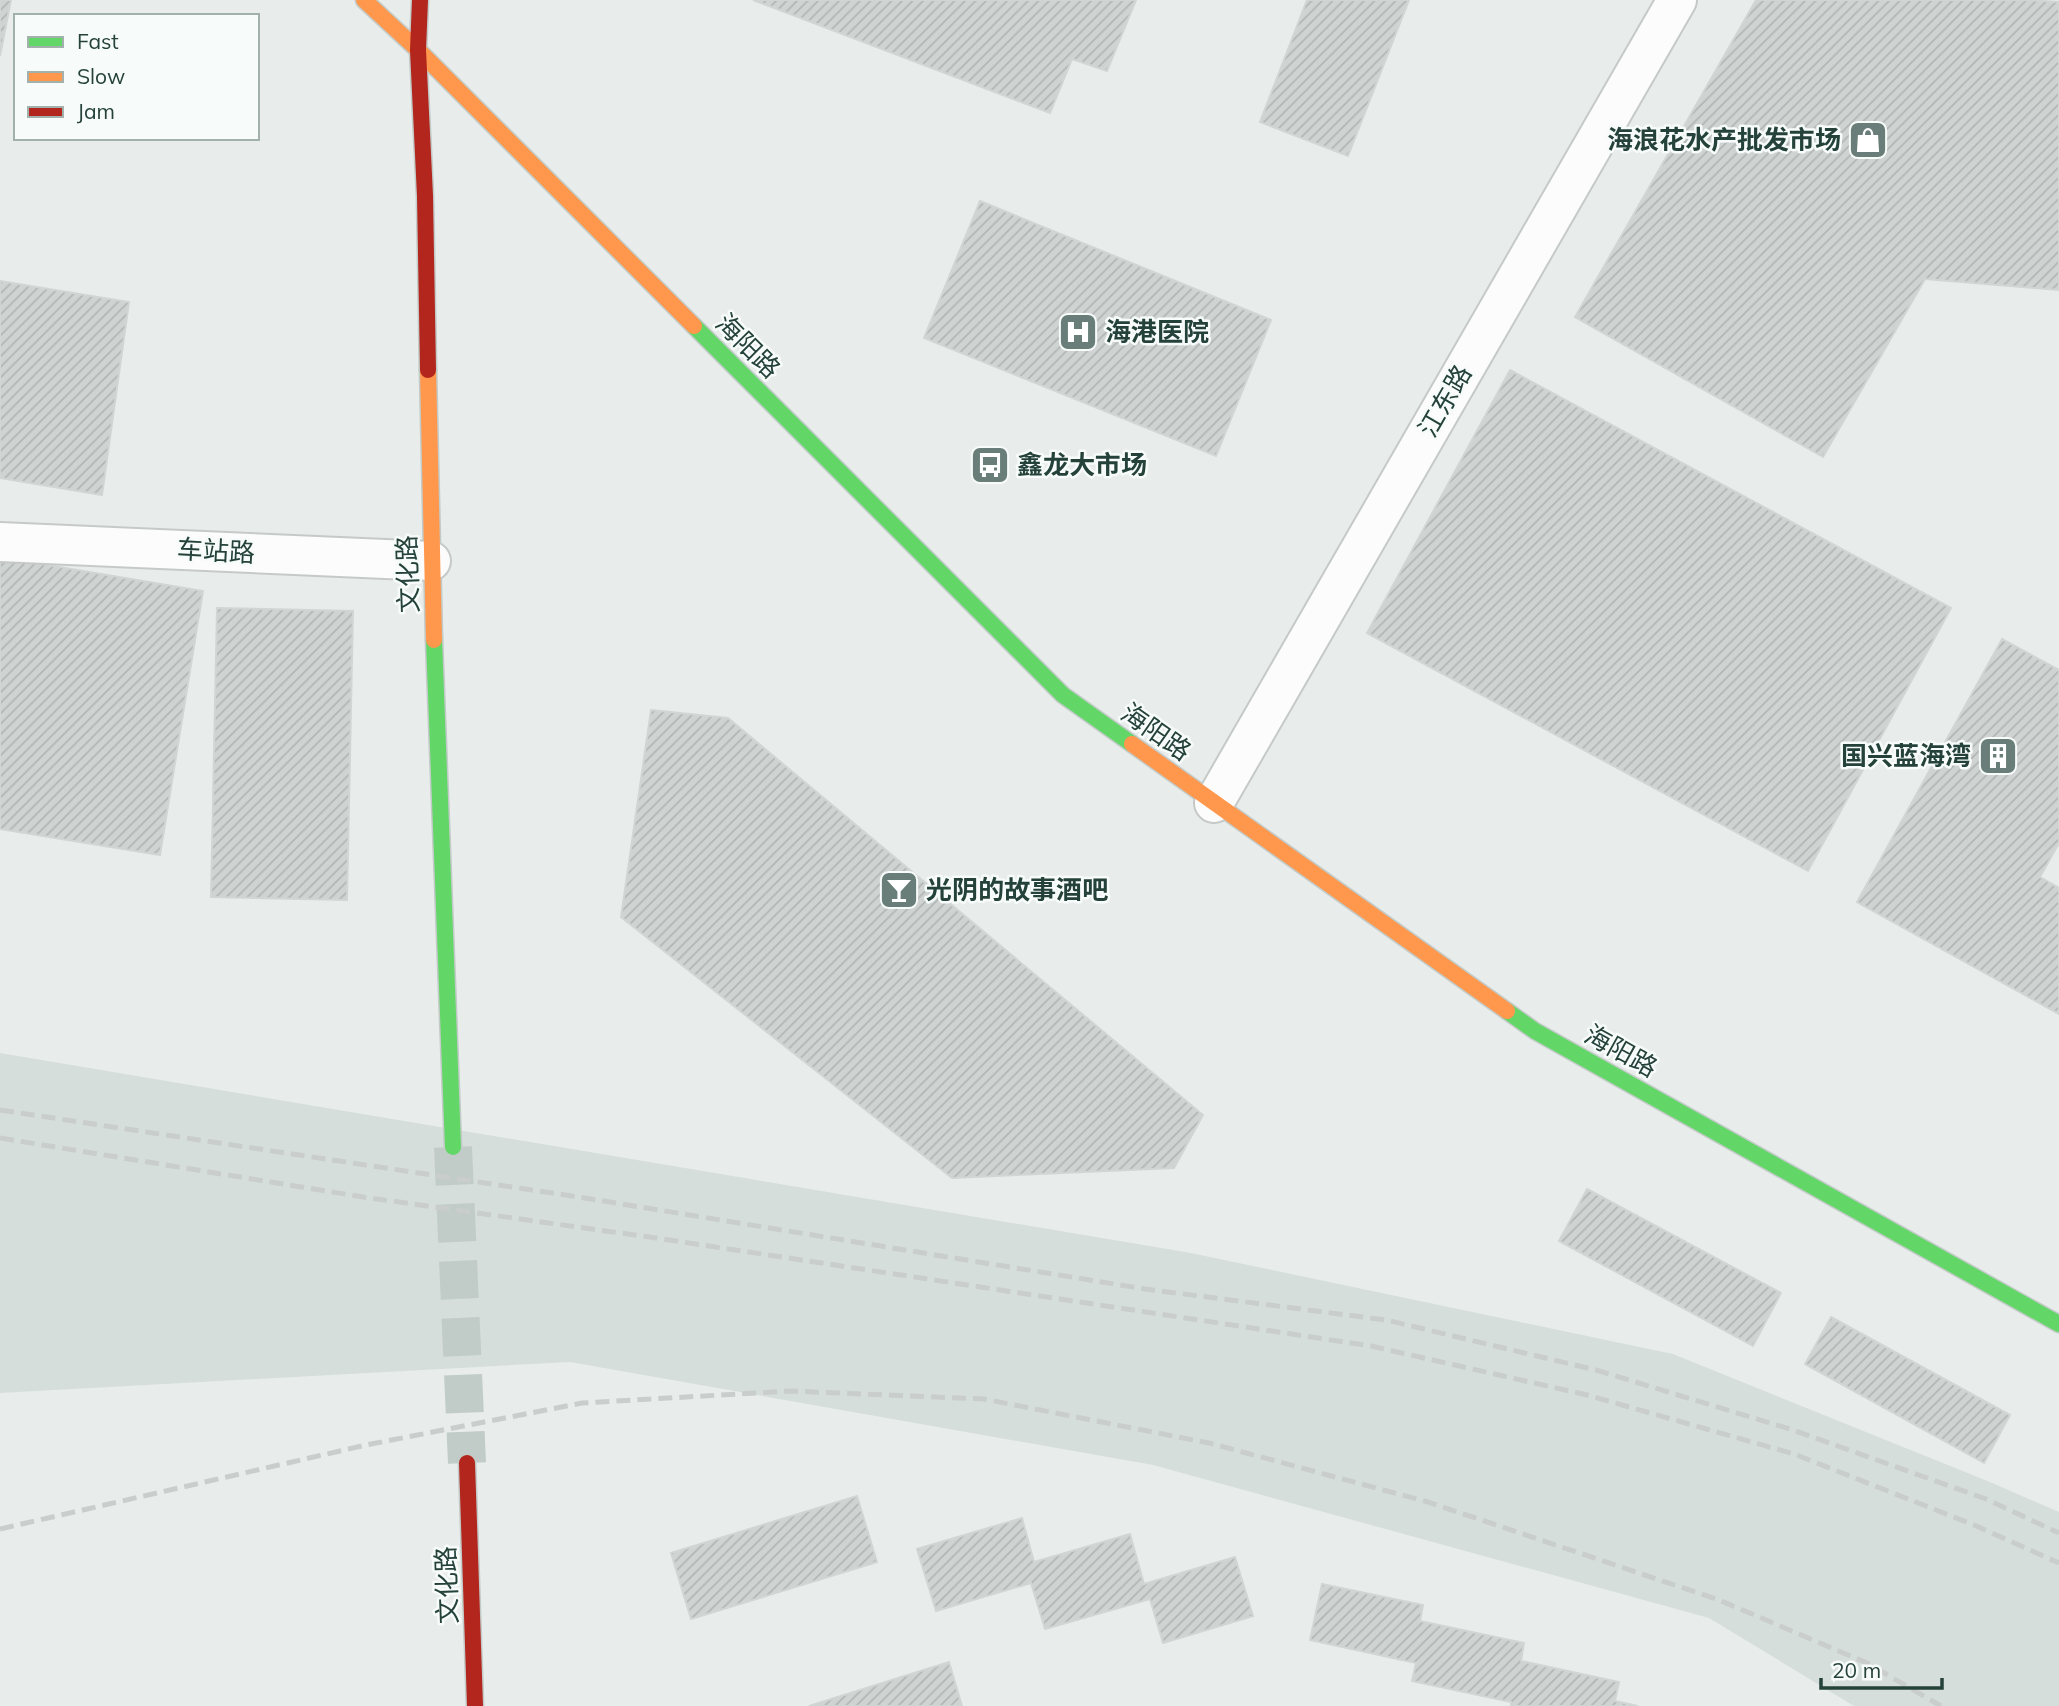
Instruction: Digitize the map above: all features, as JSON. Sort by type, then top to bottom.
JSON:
[{"type":"main road","name":"海阳路","points":[[364,0],[418,50],[1063,695],[1535,1031],[2059,1324]]},
{"type":"main road","name":"文化路","points":[[420,0],[418,50],[425,196],[431,561],[453,1147]]},
{"type":"main road","name":"文化路","points":[[467,1463],[475,1706]]},
{"type":"street","name":"江东路","points":[[1214,803],[1677,0]]},
{"type":"street","name":"车站路","points":[[0,542],[431,561]]},
{"type":"shaded area","points":[[0,1053],[1191,1253],[1673,1354],[2059,1512],[2059,1706],[1854,1706],[1709,1618],[1153,1465],[570,1362],[0,1393]]},
{"type":"building","points":[[0,0],[11,0],[0,56]]},
{"type":"building","points":[[753,0],[1136,0],[1107,71],[1072,59],[1050,113]]},
{"type":"building","points":[[1307,0],[1409,0],[1348,156],[1260,122]]},
{"type":"building","name":"海浪花水产批发市场","points":[[1756,0],[2059,2],[2059,290],[1925,279],[1823,457],[1575,317]]},
{"type":"building","points":[[980,201],[1271,320],[1216,456],[924,338]]},
{"type":"building","points":[[0,281],[129,302],[102,495],[0,478]]},
{"type":"building","points":[[1510,370],[1951,608],[1808,871],[1367,633]]},
{"type":"building","points":[[0,557],[203,591],[160,855],[0,829]]},
{"type":"building","points":[[217,608],[353,611],[347,900],[211,897]]},
{"type":"building","name":"国兴蓝海湾","points":[[2002,639],[2059,670],[2059,843],[2040,877],[2059,888],[2059,1014],[1857,902]]},
{"type":"building","points":[[651,710],[728,718],[1203,1115],[1174,1168],[952,1178],[621,917]]},
{"type":"building","points":[[1587,1189],[1781,1293],[1753,1346],[1559,1241]]},
{"type":"building","points":[[1831,1317],[2010,1415],[1984,1463],[1805,1364]]},
{"type":"building","points":[[857,1496],[877,1562],[691,1619],[671,1553]]},
{"type":"building","points":[[1022,1518],[1034,1562],[1130,1534],[1144,1584],[1235,1557],[1253,1616],[1163,1643],[1150,1599],[1045,1629],[1031,1583],[936,1611],[917,1549]]},
{"type":"building","points":[[1322,1584],[1423,1605],[1420,1621],[1524,1643],[1521,1661],[1619,1682],[1615,1701],[1638,1706],[1511,1706],[1511,1702],[1412,1681],[1416,1663],[1310,1640]]},
{"type":"building","points":[[949,1662],[962,1706],[809,1706]]},
{"type":"tunnel","points":[[453,1147],[467,1463]]},
{"type":"railway","points":[[0,1110],[585,1198],[1145,1289],[1386,1320],[1596,1370],[1793,1430],[1986,1499],[2059,1533]]},
{"type":"railway","points":[[0,1138],[363,1197],[656,1238],[1371,1346],[1587,1395],[1794,1454],[1974,1525],[2059,1563]]},
{"type":"railway","points":[[0,1529],[366,1445],[582,1403],[790,1391],[984,1399],[1209,1443],[1428,1502],[1719,1600],[1867,1663],[1941,1706]]},
{"type":"traffic: fast","points":[[694,326],[1063,695],[1132,744]]},
{"type":"traffic: fast","points":[[434,640],[453,1147]]},
{"type":"traffic: fast","points":[[1507,1011],[1535,1031],[2059,1324]]},
{"type":"traffic: slow","points":[[364,0],[418,50],[694,326]]},
{"type":"traffic: slow","points":[[428,370],[434,640]]},
{"type":"traffic: slow","points":[[1132,744],[1507,1011]]},
{"type":"traffic: jam","points":[[420,0],[418,50],[425,196],[428,370]]},
{"type":"traffic: jam","points":[[467,1463],[475,1706]]},
{"type":"place","name":"海浪花水产批发市场","points":[[1868,140]]},
{"type":"place","name":"海港医院","points":[[1078,332]]},
{"type":"place","name":"鑫龙大市场","points":[[990,465]]},
{"type":"place","name":"国兴蓝海湾","points":[[1998,756]]},
{"type":"place","name":"光阴的故事酒吧","points":[[899,890]]}]
